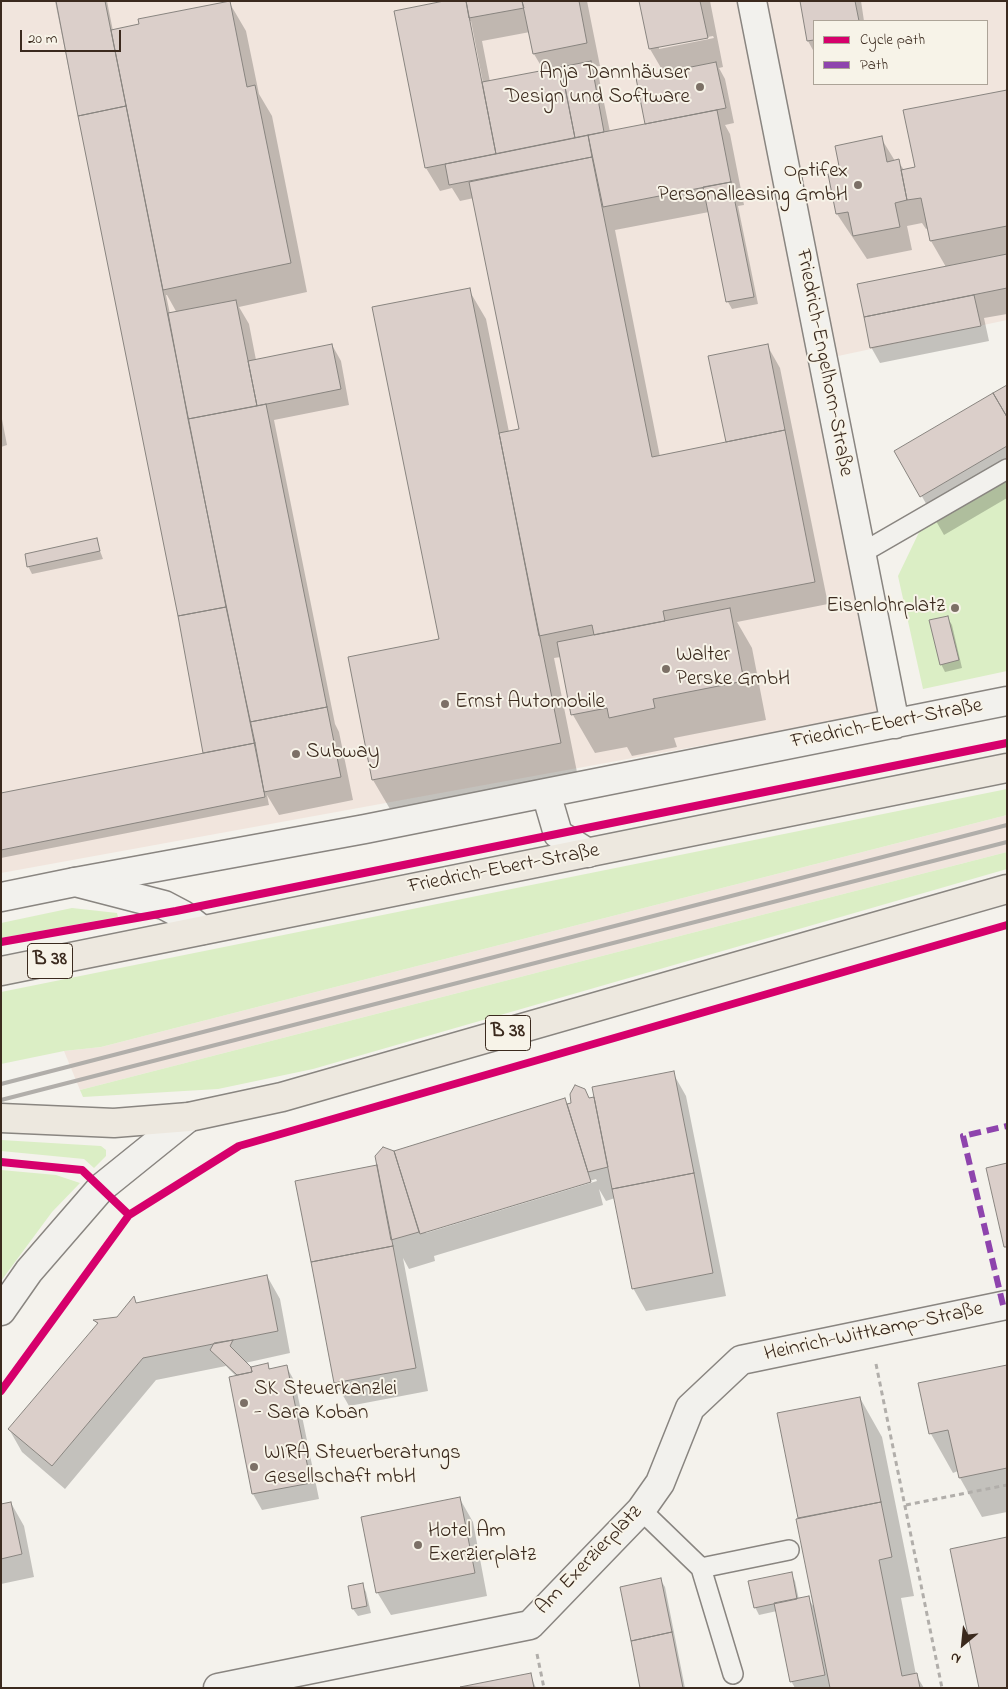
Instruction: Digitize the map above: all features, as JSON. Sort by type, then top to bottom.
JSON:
[{"type":"main road","name":"Friedrich-Ebert-Straße","points":[[1,971],[1007,768]]},
{"type":"main road","name":"B 38","points":[[1,1118],[114,1124],[189,1117],[282,1097],[1007,889]]},
{"type":"street","name":"Friedrich-Engelhorn-Straße","points":[[752,1],[895,724]]},
{"type":"street","name":"Friedrich-Ebert-Straße","points":[[1,897],[546,793],[1007,701]]},
{"type":"street","points":[[546,793],[558,834],[588,853]]},
{"type":"street","points":[[76,882],[164,905],[183,915],[202,930]]},
{"type":"street","points":[[1,1311],[29,1271],[101,1188],[189,1117]]},
{"type":"street","name":"Heinrich-Wittkamp-Straße","points":[[741,1360],[1007,1305]]},
{"type":"street","name":"Am Exerzierplatz","points":[[218,1688],[530,1625],[641,1510],[660,1483],[690,1408],[741,1360]]},
{"type":"lane","points":[[860,554],[1007,469]]},
{"type":"lane","points":[[641,1510],[701,1568],[733,1674]]},
{"type":"lane","points":[[701,1568],[789,1550]]},
{"type":"path","points":[[870,1334],[942,1688]]},
{"type":"path","points":[[906,1505],[1007,1485]]},
{"type":"shaded area","points":[[1,1],[1007,1],[1007,320],[810,362],[886,712],[1,873]]},
{"type":"shaded area","points":[[1007,815],[1007,852],[80,1090],[64,1051],[101,1047]]},
{"type":"green space","name":"Eisenlohrplatz","points":[[1007,476],[1007,671],[923,689],[898,576],[923,524]]},
{"type":"green space","points":[[1007,789],[1007,815],[101,1047],[64,1051],[1,1064],[1,992]]},
{"type":"green space","points":[[1007,852],[1007,869],[313,1069],[218,1089],[83,1097],[80,1090]]},
{"type":"green space","points":[[72,908],[117,913],[118,917],[1,938],[1,923]]},
{"type":"green space","points":[[1,1140],[101,1146],[106,1150],[106,1156],[94,1168],[84,1159],[1,1151]]},
{"type":"green space","points":[[1,1170],[56,1175],[80,1183],[52,1212],[1,1281]]},
{"type":"building","points":[[56,1],[105,1],[126,106],[78,116]]},
{"type":"building","points":[[230,1],[247,87],[255,85],[291,263],[163,290],[111,30],[139,24],[138,19]]},
{"type":"building","points":[[444,1],[466,1],[496,154],[425,168],[394,11]]},
{"type":"building","points":[[466,1],[522,1],[524,8],[469,18]]},
{"type":"building","points":[[522,1],[579,1],[587,43],[533,54]]},
{"type":"building","points":[[639,1],[700,1],[708,38],[649,49]]},
{"type":"building","points":[[800,1],[855,1],[859,20],[813,20],[813,40],[807,41]]},
{"type":"building","points":[[591,61],[604,132],[575,138],[561,67]]},
{"type":"building","points":[[716,62],[726,108],[645,124],[636,78]]},
{"type":"building","points":[[561,67],[575,138],[496,154],[482,82]]},
{"type":"building","points":[[1007,90],[1007,226],[930,241],[921,198],[907,200],[901,170],[915,167],[903,110]]},
{"type":"building","points":[[126,106],[226,607],[178,616],[78,116]]},
{"type":"building","points":[[717,110],[731,182],[603,207],[588,135]]},
{"type":"building","points":[[588,135],[592,157],[449,185],[445,164]]},
{"type":"building","points":[[882,136],[887,162],[899,159],[907,200],[895,203],[900,227],[853,236],[848,212],[836,214],[828,174],[840,171],[835,146]]},
{"type":"building","points":[[592,157],[652,457],[785,430],[815,582],[663,611],[665,621],[594,635],[592,625],[539,636],[499,433],[519,429],[469,182]]},
{"type":"building","points":[[731,182],[754,297],[726,302],[703,187]]},
{"type":"building","points":[[1007,254],[1007,288],[864,317],[857,284]]},
{"type":"building","points":[[470,288],[561,743],[372,780],[348,657],[439,639],[372,307]]},
{"type":"building","points":[[974,295],[981,326],[870,348],[864,317]]},
{"type":"building","points":[[236,300],[257,406],[188,419],[168,313]]},
{"type":"building","points":[[332,344],[341,389],[257,406],[248,361]]},
{"type":"building","points":[[768,344],[785,430],[726,442],[708,356]]},
{"type":"building","points":[[1007,385],[1007,417],[993,393]]},
{"type":"building","points":[[993,393],[1007,417],[1007,446],[920,497],[894,451]]},
{"type":"building","points":[[266,404],[327,707],[250,722],[188,419]]},
{"type":"building","points":[[97,538],[100,551],[27,567],[25,554]]},
{"type":"building","points":[[226,607],[255,743],[203,753],[178,616]]},
{"type":"building","points":[[730,608],[744,681],[653,699],[655,708],[609,718],[607,708],[571,715],[557,642]]},
{"type":"building","points":[[948,616],[959,660],[940,665],[929,620]]},
{"type":"building","points":[[327,707],[341,777],[264,792],[250,722]]},
{"type":"building","points":[[255,743],[265,797],[1,850],[1,793]]},
{"type":"building","points":[[674,1071],[694,1173],[612,1189],[592,1087]]},
{"type":"building","points":[[575,1085],[585,1089],[589,1098],[594,1097],[608,1167],[588,1172],[567,1104],[571,1103],[570,1094]]},
{"type":"building","points":[[565,1098],[591,1182],[420,1234],[394,1151]]},
{"type":"building","points":[[383,1147],[394,1151],[419,1232],[391,1240],[375,1156]]},
{"type":"building","points":[[1007,1163],[1007,1247],[1004,1247],[986,1168]]},
{"type":"building","points":[[377,1165],[393,1246],[311,1262],[295,1181]]},
{"type":"building","points":[[694,1173],[713,1273],[632,1289],[612,1189]]},
{"type":"building","points":[[393,1246],[416,1368],[334,1383],[311,1262]]},
{"type":"building","points":[[267,1275],[278,1331],[143,1358],[52,1466],[8,1429],[98,1323],[93,1320],[117,1317],[134,1296],[136,1303]]},
{"type":"building","points":[[233,1340],[230,1346],[251,1367],[252,1372],[237,1375],[210,1350],[214,1343]]},
{"type":"building","points":[[268,1363],[269,1369],[287,1365],[311,1483],[252,1494],[229,1377],[252,1372],[251,1367]]},
{"type":"building","points":[[1007,1365],[1007,1468],[959,1478],[948,1430],[929,1434],[918,1383]]},
{"type":"building","points":[[860,1397],[881,1502],[798,1518],[777,1413]]},
{"type":"building","name":"Hotel Am Exerzierplatz","points":[[460,1497],[475,1573],[376,1593],[361,1517]]},
{"type":"building","points":[[11,1502],[22,1554],[1,1559],[1,1504]]},
{"type":"building","points":[[881,1502],[892,1557],[879,1560],[902,1676],[917,1673],[920,1688],[830,1688],[796,1519]]},
{"type":"building","points":[[1007,1537],[1007,1688],[979,1688],[950,1549]]},
{"type":"building","points":[[792,1572],[797,1599],[754,1608],[748,1581]]},
{"type":"building","points":[[661,1578],[672,1632],[631,1641],[620,1587]]},
{"type":"building","points":[[363,1583],[367,1606],[352,1609],[348,1586]]},
{"type":"building","points":[[809,1596],[825,1675],[790,1682],[774,1603]]},
{"type":"building","points":[[672,1632],[683,1688],[640,1688],[631,1641]]},
{"type":"building","points":[[531,1673],[534,1688],[460,1687]]},
{"type":"railway","points":[[1,1084],[1007,825]]},
{"type":"railway","points":[[1,1100],[1007,842]]},
{"type":"marked path","points":[[1003,1305],[963,1136],[1007,1126]]},
{"type":"cycle path","points":[[1,942],[176,911],[1007,743]]},
{"type":"cycle path","points":[[1,1391],[129,1215],[239,1146],[1007,925]]},
{"type":"cycle path","points":[[1,1162],[82,1170],[129,1215]]},
{"type":"place","name":"Anja Dannhäuser Design und Software","points":[[700,87]]},
{"type":"place","name":"Optifex Personalleasing GmbH","points":[[858,185]]},
{"type":"place","name":"Eisenlohrplatz","points":[[955,608]]},
{"type":"place","name":"Walter Perske GmbH","points":[[666,669]]},
{"type":"place","name":"Ernst Automobile","points":[[445,704]]},
{"type":"place","name":"Subway","points":[[296,754]]},
{"type":"place","name":"SK Steuerkanzlei - Sara Koban","points":[[244,1403]]},
{"type":"place","name":"WIRA Steuerberatungs Gesellschaft mbH","points":[[254,1467]]},
{"type":"place","name":"Hotel Am Exerzierplatz","points":[[418,1545]]}]
